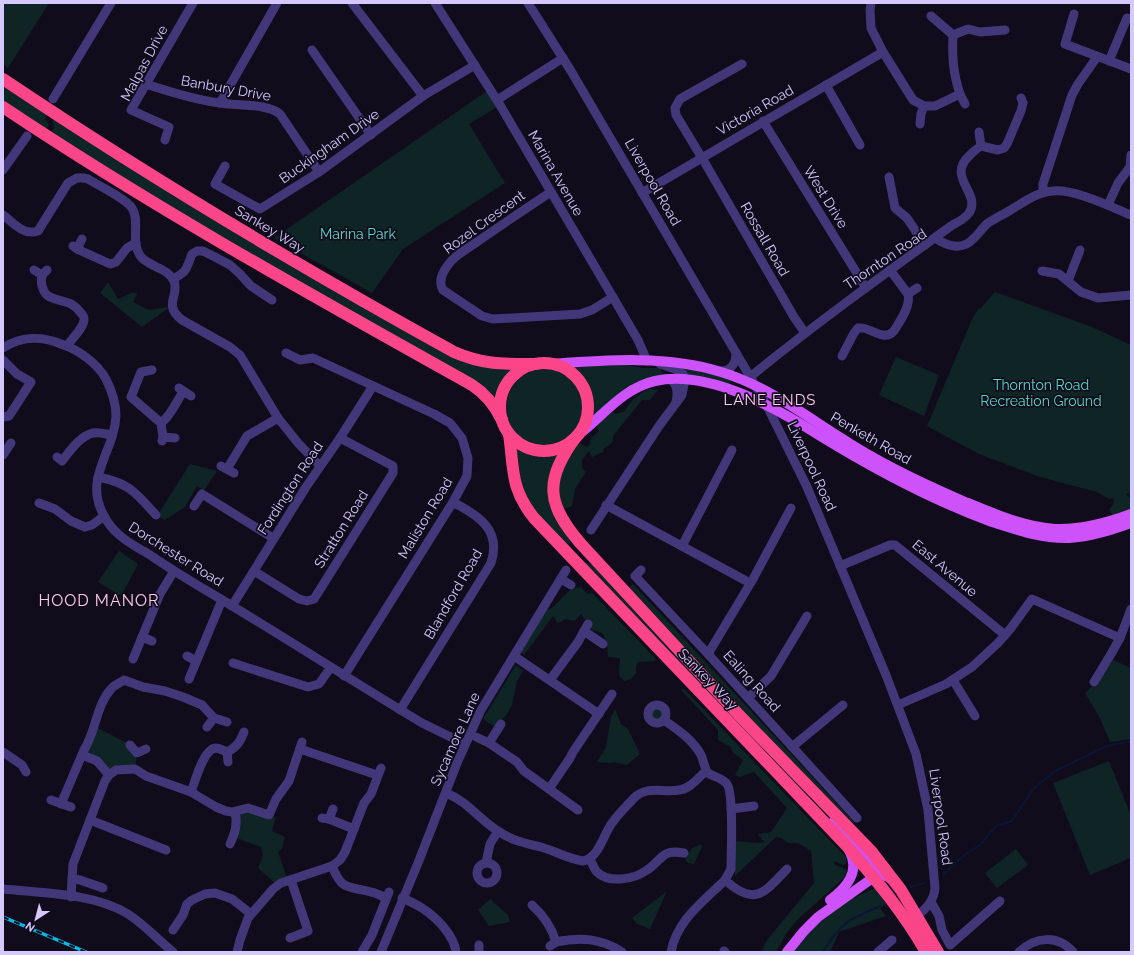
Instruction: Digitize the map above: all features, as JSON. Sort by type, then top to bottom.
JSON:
[{"type":"highway","name":"Sankey Way","points":[[3,80],[168,186],[322,277],[454,352],[466,358],[488,363],[536,364]]},
{"type":"highway","points":[[3,107],[88,162],[235,251],[472,385],[496,408],[502,420],[509,434],[520,443],[532,449],[545,451],[558,449],[569,443],[577,436],[585,424],[588,412],[587,399],[583,387],[570,372],[564,368],[551,364],[536,364],[526,367],[518,372],[508,382],[502,394],[500,407],[502,420]]},
{"type":"highway","name":"Sankey Way","points":[[509,434],[515,483],[520,496],[534,518],[847,846],[889,895],[915,932],[926,952]]},
{"type":"highway","name":"Sankey Way","points":[[577,436],[557,467],[553,482],[553,498],[563,522],[581,544],[738,714],[871,851],[895,882],[917,916]]},
{"type":"highway","points":[[573,558],[581,544]]},
{"type":"highway","points":[[917,916],[938,952]]},
{"type":"main road","name":"Penketh Road","points":[[551,364],[648,361],[692,365],[721,372],[753,381],[839,442]]},
{"type":"main road","name":"Penketh Road","points":[[577,436],[629,392],[654,381],[685,379],[712,384],[766,404],[914,479],[948,500],[1004,517],[1039,531],[1064,538],[1086,536],[1108,531],[1131,523]]},
{"type":"main road","name":"Penketh Road","points":[[1039,531],[1085,527],[1131,514]]},
{"type":"main road","points":[[804,782],[821,806],[874,865],[876,873],[874,877]]},
{"type":"main road","points":[[810,924],[816,911],[840,893],[851,878],[854,864],[847,846]]},
{"type":"main road","points":[[787,952],[810,924],[874,877],[885,876],[895,882]]},
{"type":"street","points":[[53,99],[111,3]]},
{"type":"street","name":"Malpas Drive","points":[[165,140],[169,127],[131,110],[192,3]]},
{"type":"street","points":[[220,103],[277,3]]},
{"type":"street","points":[[352,3],[423,96]]},
{"type":"street","name":"Marina Avenue","points":[[434,3],[497,100],[638,340],[648,361]]},
{"type":"street","name":"Liverpool Road","points":[[528,3],[563,58],[753,381],[805,481],[898,705],[916,754],[928,810],[935,888],[931,902]]},
{"type":"street","points":[[871,3],[871,28],[883,52],[912,100],[924,106],[935,106],[960,94]]},
{"type":"street","points":[[1074,14],[1064,44],[1131,69]]},
{"type":"street","points":[[931,16],[953,35]]},
{"type":"street","points":[[1110,61],[1127,18],[1131,19]]},
{"type":"street","points":[[953,35],[968,29],[980,32],[1006,30]]},
{"type":"street","points":[[953,35],[952,56],[955,78],[965,104]]},
{"type":"street","points":[[312,50],[371,135]]},
{"type":"street","name":"Victoria Road","points":[[642,193],[883,52]]},
{"type":"street","points":[[1097,57],[1078,84],[1072,96],[1043,184],[1043,193],[1053,191],[1065,192],[1131,215]]},
{"type":"street","points":[[497,100],[563,58]]},
{"type":"street","name":"Rossall Road","points":[[742,64],[680,99],[676,104],[676,115],[794,317],[805,333]]},
{"type":"street","name":"Buckingham Drive","points":[[228,166],[215,184],[260,209],[319,172],[423,96],[475,65]]},
{"type":"street","name":"Banbury Drive","points":[[146,84],[187,96],[220,103],[275,110],[280,114],[319,172]]},
{"type":"street","points":[[826,85],[860,144]]},
{"type":"street","points":[[980,146],[998,150],[1006,146],[1021,111],[1023,103],[1021,97]]},
{"type":"street","points":[[920,124],[924,106]]},
{"type":"street","name":"West Drive","points":[[763,122],[866,288]]},
{"type":"street","points":[[979,132],[980,146]]},
{"type":"street","points":[[3,170],[27,136]]},
{"type":"street","points":[[935,238],[966,217],[970,210],[971,198],[962,179],[961,170],[965,160],[980,146]]},
{"type":"street","points":[[1108,206],[1118,183],[1130,167],[1131,155]]},
{"type":"street","points":[[889,177],[895,208],[907,218],[925,245]]},
{"type":"street","points":[[3,215],[24,232],[32,233],[38,231],[68,183],[77,178],[88,180],[127,203],[135,214],[136,243],[142,257],[173,279],[175,286],[172,303],[176,314],[230,347],[240,355],[278,418],[298,443],[320,466]]},
{"type":"street","name":"Rozel Crescent","points":[[551,192],[453,259],[443,272],[440,280],[440,286],[443,290],[482,316],[493,319],[580,314],[592,310],[613,297]]},
{"type":"street","name":"Thornton Road","points":[[753,381],[805,333],[935,238],[947,245],[965,245],[974,239],[991,221],[1034,196],[1043,193]]},
{"type":"street","points":[[82,239],[75,248],[110,264],[116,262],[127,248],[136,243]]},
{"type":"street","points":[[1068,281],[1080,250]]},
{"type":"street","points":[[173,279],[182,274],[187,268],[192,254],[197,251],[203,252],[230,266],[251,286],[272,300]]},
{"type":"street","points":[[842,356],[858,328],[865,328],[884,336],[891,334],[894,331],[907,305],[908,294],[890,270]]},
{"type":"street","points":[[1040,271],[1059,274],[1081,292],[1098,298],[1131,295]]},
{"type":"street","points":[[41,272],[41,282],[45,292],[50,297],[67,297],[83,315],[84,320],[68,346]]},
{"type":"street","points":[[908,294],[917,288]]},
{"type":"street","name":"Dorchester Road","points":[[3,348],[16,341],[43,338],[68,346],[88,359],[98,368],[110,388],[115,400],[116,418],[98,477],[97,497],[104,516],[117,533],[174,571],[400,710],[436,731],[465,744]]},
{"type":"street","name":"Maliston Road","points":[[286,353],[300,360],[313,358],[450,423],[462,438],[468,458],[467,476],[453,502],[344,676]]},
{"type":"street","points":[[721,372],[730,369],[734,363],[736,353]]},
{"type":"street","points":[[3,360],[17,374],[31,382],[13,411],[9,416],[3,417]]},
{"type":"street","points":[[591,530],[606,505],[682,395],[685,379],[683,374],[678,370],[648,361]]},
{"type":"street","points":[[131,397],[141,372],[152,370]]},
{"type":"street","points":[[670,379],[677,388],[678,394],[676,402]]},
{"type":"street","name":"Fordington Road","points":[[232,606],[320,466],[340,438],[373,386]]},
{"type":"street","points":[[160,423],[167,418],[175,403],[185,392]]},
{"type":"street","points":[[115,400],[123,397],[131,397],[160,423],[162,440],[175,438]]},
{"type":"street","points":[[227,469],[247,436],[278,418]]},
{"type":"street","points":[[56,457],[62,461],[73,447],[85,436],[93,433],[112,435]]},
{"type":"street","name":"Stratton Road","points":[[254,571],[299,599],[307,601],[314,599],[393,473],[393,466],[340,438]]},
{"type":"street","points":[[3,455],[11,443]]},
{"type":"street","points":[[682,546],[732,450]]},
{"type":"street","points":[[98,477],[125,485],[156,515]]},
{"type":"street","points":[[194,506],[202,494],[274,538]]},
{"type":"street","points":[[39,502],[55,509],[71,521],[85,527],[92,525],[104,516]]},
{"type":"street","name":"Blandford Road","points":[[400,710],[491,563],[495,547],[489,529],[477,515],[453,502]]},
{"type":"street","points":[[606,505],[750,583]]},
{"type":"street","points":[[708,654],[750,583],[787,511]]},
{"type":"street","name":"East Avenue","points":[[840,566],[890,545],[897,546],[1005,635]]},
{"type":"street","name":"Sycamore Lane","points":[[380,952],[465,744],[481,710],[566,570]]},
{"type":"street","name":"Ealing Road","points":[[641,570],[635,576],[792,747],[856,814]]},
{"type":"street","points":[[133,659],[160,594],[174,571]]},
{"type":"street","points":[[561,579],[571,585]]},
{"type":"street","points":[[898,705],[953,680],[983,658],[1005,635],[1030,600],[1034,599],[1120,638]]},
{"type":"street","points":[[189,679],[222,600]]},
{"type":"street","points":[[1094,681],[1112,654],[1131,609]]},
{"type":"street","points":[[748,698],[771,676],[807,616]]},
{"type":"street","points":[[550,680],[578,642],[586,628],[603,644]]},
{"type":"street","points":[[142,637],[152,641]]},
{"type":"street","points":[[187,656],[196,661]]},
{"type":"street","points":[[514,656],[599,714]]},
{"type":"street","points":[[239,662],[308,687],[320,684],[331,667]]},
{"type":"street","points":[[62,804],[82,755],[89,742],[104,698],[124,677],[143,687],[165,691],[183,697],[202,706],[214,718],[227,722]]},
{"type":"street","points":[[953,680],[975,716]]},
{"type":"street","points":[[549,789],[570,758],[572,752],[612,694]]},
{"type":"street","points":[[792,747],[838,706]]},
{"type":"street","points":[[207,727],[214,718]]},
{"type":"street","points":[[664,720],[683,733],[690,740],[704,761],[706,771],[710,775],[722,779],[727,784],[729,788],[731,809],[731,869],[725,880],[694,910],[681,926],[674,940],[671,952]]},
{"type":"street","points":[[489,743],[501,724]]},
{"type":"street","points":[[191,792],[205,756],[209,750],[216,748],[227,752],[235,748],[240,744],[244,732]]},
{"type":"street","points":[[476,737],[489,743],[517,762],[524,771],[578,810]]},
{"type":"street","points":[[130,745],[137,753],[135,769]]},
{"type":"street","points":[[71,897],[73,864],[105,781],[109,775],[116,770],[135,769],[146,776],[191,792],[216,807],[229,812],[235,812],[248,808],[273,817],[276,799],[289,781],[301,746],[379,771],[371,794],[364,803],[343,856],[332,866],[281,883],[273,889],[251,914],[246,923],[237,952]]},
{"type":"street","points":[[137,753],[146,749]]},
{"type":"street","points":[[3,752],[22,765],[26,772]]},
{"type":"street","points":[[227,752],[228,762]]},
{"type":"street","points":[[82,755],[94,759],[109,775]]},
{"type":"street","points":[[446,793],[462,800],[498,831],[520,843],[544,848],[582,861],[590,859],[595,853],[611,824],[636,796],[645,790],[679,790],[691,785],[706,771]]},
{"type":"street","points":[[51,800],[71,807]]},
{"type":"street","points":[[731,809],[754,808]]},
{"type":"street","points":[[332,809],[326,819],[354,829]]},
{"type":"street","points":[[235,812],[237,821],[235,840]]},
{"type":"street","points":[[90,820],[166,850]]},
{"type":"street","points":[[486,864],[490,844],[498,831]]},
{"type":"street","points":[[590,859],[596,871],[603,876],[624,879],[636,876],[648,870],[665,854],[673,852],[684,853]]},
{"type":"street","points":[[332,866],[340,882],[346,886],[353,889],[388,895],[372,935],[362,952]]},
{"type":"street","points":[[725,880],[741,892],[755,895],[768,889],[788,869]]},
{"type":"street","points":[[72,879],[103,887]]},
{"type":"street","points":[[290,938],[310,934],[291,880]]},
{"type":"street","points":[[3,889],[71,897],[103,903],[121,910],[137,920],[173,952]]},
{"type":"street","points":[[173,930],[188,904],[192,900],[205,894],[215,893],[232,899],[251,914]]},
{"type":"street","points":[[402,898],[424,909],[441,925],[452,939],[456,952]]},
{"type":"street","points":[[917,916],[931,902],[939,916],[942,930],[950,945],[1000,901]]},
{"type":"street","points":[[532,905],[541,913],[553,944],[588,939],[600,941],[613,946],[622,952]]},
{"type":"street","points":[[878,952],[892,940]]},
{"type":"street","points":[[1019,952],[1030,943],[1047,940],[1060,943],[1073,952]]},
{"type":"green space","points":[[3,3],[49,3],[8,68],[3,64]]},
{"type":"green space","points":[[3,84],[47,115],[45,119],[49,126],[45,131],[3,104]]},
{"type":"green space","name":"Marina Park","points":[[487,91],[497,107],[469,124],[505,183],[403,249],[372,293],[274,238]]},
{"type":"green space","points":[[54,118],[440,349],[513,369],[500,387],[497,401],[240,251],[50,134],[54,128]]},
{"type":"green space","points":[[108,282],[118,299],[134,292],[137,294],[133,302],[149,310],[170,307],[142,327],[100,293]]},
{"type":"green space","name":"Thornton Road Recreation Ground","points":[[995,292],[1092,327],[1131,345],[1131,493],[1126,494],[1131,499],[1131,510],[1113,516],[1109,510],[1114,503],[1113,498],[1109,499],[1097,492],[1040,477],[979,454],[927,426],[973,317],[979,308],[980,309]]},
{"type":"green space","points":[[896,357],[939,375],[924,416],[879,395]]},
{"type":"green space","points":[[627,365],[643,368],[660,368],[663,375],[594,415],[592,399],[589,391],[585,383],[572,367]]},
{"type":"green space","points":[[545,369],[560,372],[572,381],[581,393],[584,408],[581,423],[572,435],[560,444],[545,447],[530,444],[518,435],[509,423],[506,408],[509,393],[518,381],[530,372]]},
{"type":"green space","points":[[684,369],[696,370],[732,380],[729,385],[688,376]]},
{"type":"green space","points":[[649,389],[658,390],[650,400],[642,400],[613,436],[611,444],[604,448],[603,452],[592,457],[589,451],[582,460],[582,468],[586,472],[575,489],[572,506],[564,509],[560,498],[558,482],[566,460],[573,454],[573,449],[577,444],[587,447],[591,438],[599,431],[597,425],[611,411],[616,414],[625,411],[635,398]]},
{"type":"green space","points":[[516,447],[530,453],[558,457],[553,469],[570,543],[567,546],[539,517],[523,493]]},
{"type":"green space","points":[[190,464],[217,471],[204,490],[197,486],[185,507],[165,520],[157,516]]},
{"type":"green space","points":[[119,551],[138,564],[121,596],[98,582]]},
{"type":"green space","points":[[584,564],[594,565],[799,784],[822,812]]},
{"type":"green space","points":[[633,584],[854,822],[850,826],[628,588]]},
{"type":"green space","points":[[581,587],[588,594],[592,593],[656,659],[655,661],[638,662],[636,666],[636,673],[632,678],[625,681],[619,676],[620,658],[608,657],[607,642],[602,633],[592,630],[581,614],[574,621],[566,619],[558,623],[553,616],[524,655],[520,651],[545,610],[552,608],[571,589]]},
{"type":"green space","points":[[1113,660],[1131,668],[1131,739],[1110,742],[1100,718],[1085,693],[1096,683]]},
{"type":"green space","points":[[516,665],[523,671],[517,681],[512,705],[507,714],[495,727],[483,719]]},
{"type":"green space","points":[[683,688],[846,857],[846,864],[843,865],[835,861],[834,864],[847,870],[845,877],[797,920],[786,934],[776,952],[761,952],[767,940],[814,883],[811,851],[798,843],[788,843],[781,838],[776,837],[735,876],[734,841],[764,842],[758,834],[771,832],[787,808],[754,772],[740,777],[735,775],[743,760],[733,753],[731,747],[718,740],[718,730],[681,690]]},
{"type":"green space","points":[[657,708],[661,710],[663,714],[661,718],[657,720],[653,718],[651,714],[653,710]]},
{"type":"green space","points":[[615,709],[621,724],[628,729],[640,754],[627,765],[613,762],[597,762],[606,747],[611,717]]},
{"type":"green space","points":[[94,726],[129,744],[137,753],[135,769],[109,775],[82,755]]},
{"type":"green space","points":[[1109,761],[1131,816],[1131,858],[1090,875],[1053,783]]},
{"type":"green space","points":[[242,809],[276,818],[272,831],[285,837],[282,849],[278,852],[288,881],[277,885],[258,868],[263,855],[261,847],[234,837]]},
{"type":"green space","points":[[701,844],[702,847],[694,864],[688,863],[685,859],[692,848]]},
{"type":"green space","points":[[1016,849],[1028,865],[997,888],[985,873]]},
{"type":"green space","points":[[875,888],[886,904],[880,908],[886,916],[839,932],[830,952],[791,952],[832,908]]},
{"type":"green space","points":[[667,891],[650,929],[637,924],[632,918]]},
{"type":"green space","points":[[490,899],[508,915],[510,922],[489,926],[478,910]]},
{"type":"waterway","points":[[943,874],[966,854],[980,845],[996,826],[1012,821],[1033,789],[1055,771],[1107,746],[1131,741]]},
{"type":"waterway","points":[[911,887],[924,883]]},
{"type":"waterway","points":[[823,952],[835,934],[847,923],[854,918],[881,906]]},
{"type":"railway","points":[[3,917],[86,952]]},
{"type":"district","name":"LANE ENDS","points":[[770,400]]},
{"type":"district","name":"HOOD MANOR","points":[[99,600]]}]
